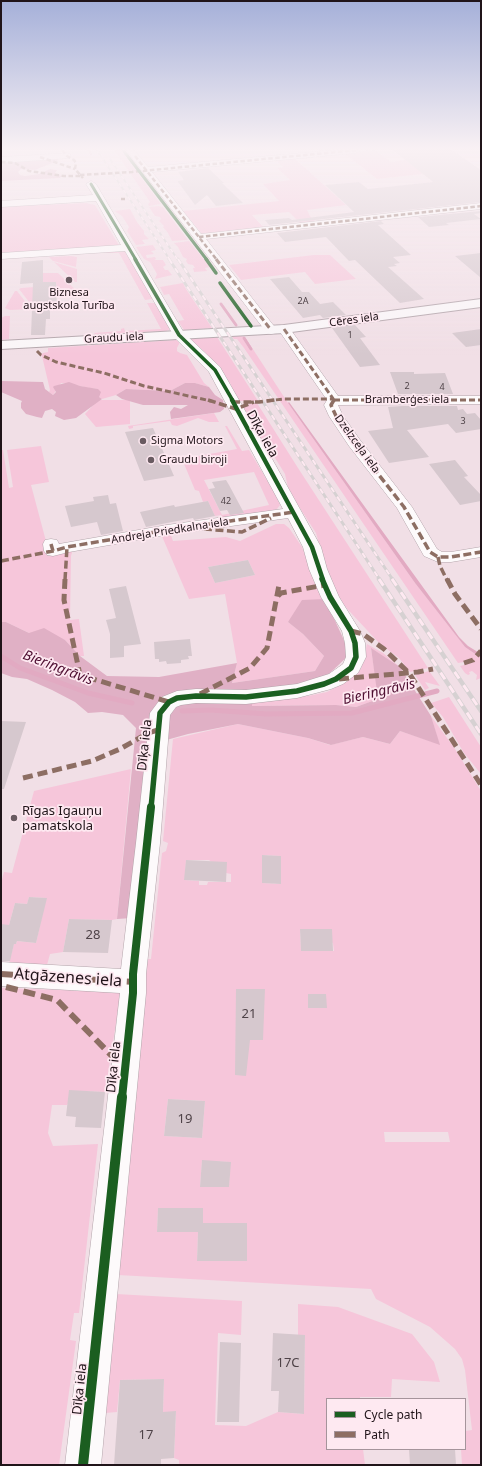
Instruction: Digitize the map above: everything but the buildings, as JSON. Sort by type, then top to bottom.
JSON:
[{"type":"main road","name":"Cēres iela","points":[[226,332],[278,329],[481,303]]},
{"type":"main road","name":"Graudu iela","points":[[1,345],[226,332]]},
{"type":"street","name":"Dīķa iela","points":[[83,1465],[134,982],[133,974],[160,713],[169,702],[177,698],[196,696],[246,697],[297,691],[324,684],[336,679],[351,668],[356,657],[356,643],[351,631],[330,597],[318,569],[312,547],[294,512],[214,370],[179,335],[111,218]]},
{"type":"street","name":"Dzelzceļa iela","points":[[185,218],[278,329],[334,400],[331,405],[336,416],[354,443],[404,507],[430,552],[438,557],[451,558],[481,552]]},
{"type":"street","points":[[199,237],[368,218]]},
{"type":"street","points":[[1,256],[128,248]]},
{"type":"street","name":"Bramberģes iela","points":[[334,400],[481,400]]},
{"type":"street","name":"Andreja Priedkalna iela","points":[[52,544],[53,551],[67,547],[167,530],[294,512]]},
{"type":"street","name":"Atgāzenes iela","points":[[1,974],[134,982]]},
{"type":"shaded area","points":[[1,218],[103,218],[120,247],[1,255]]},
{"type":"shaded area","points":[[124,218],[135,218],[144,231],[144,234],[149,239],[142,240],[145,244],[136,245],[127,231],[129,227]]},
{"type":"shaded area","points":[[172,218],[188,240],[172,241],[163,227],[164,226],[159,221],[161,219]]},
{"type":"shaded area","points":[[189,218],[255,218],[264,228],[202,234]]},
{"type":"shaded area","points":[[295,218],[312,218],[316,222],[301,224]]},
{"type":"shaded area","points":[[189,241],[210,267],[205,268],[207,271],[194,272],[193,268],[195,268],[193,265],[188,264],[186,261],[187,259],[183,257],[178,247],[174,243]]},
{"type":"shaded area","points":[[153,245],[156,250],[151,251],[154,254],[146,255],[147,258],[155,257],[156,259],[154,260],[163,260],[166,265],[163,267],[172,275],[155,279],[157,274],[150,262],[144,259],[136,247]]},
{"type":"shaded area","points":[[125,251],[153,298],[152,299],[145,300],[119,253],[86,253]]},
{"type":"shaded area","points":[[314,255],[330,255],[356,279],[315,284],[305,272],[241,280],[229,265]]},
{"type":"shaded area","points":[[49,257],[77,257],[76,267],[53,261]]},
{"type":"shaded area","points":[[54,262],[77,269],[77,282],[75,282]]},
{"type":"shaded area","points":[[43,273],[58,273],[77,291],[57,292],[56,282],[43,282]]},
{"type":"shaded area","points":[[183,283],[212,328],[184,330],[178,321],[184,320],[169,294],[164,295],[160,287]]},
{"type":"shaded area","points":[[33,287],[33,307],[19,289]]},
{"type":"shaded area","points":[[15,291],[17,291],[31,309],[10,310],[5,308]]},
{"type":"shaded area","points":[[147,303],[156,303],[170,329],[166,331],[94,333],[121,331],[121,329],[124,328],[125,331],[161,329]]},
{"type":"shaded area","points":[[10,316],[9,339],[1,340],[1,318]]},
{"type":"shaded area","points":[[239,335],[245,337],[288,403],[415,583],[465,647],[481,658],[481,678],[476,680],[477,675],[472,671],[469,672],[470,674],[468,675],[460,666],[464,665],[464,662],[458,663],[244,348],[237,339],[234,339],[231,336]]},
{"type":"shaded area","points":[[217,337],[258,401],[237,401],[230,383],[223,373],[206,353],[190,339]]},
{"type":"shaded area","points":[[177,340],[180,342],[177,351],[187,355],[204,383],[209,387],[195,383],[185,383],[170,391],[126,389],[116,395],[102,399],[99,397],[98,389],[66,383],[61,383],[53,395],[49,392],[50,390],[42,356],[40,356],[43,353],[48,352],[48,348]]},
{"type":"shaded area","points":[[1,381],[43,382],[45,389],[53,395],[56,392],[53,387],[54,386],[69,382],[80,386],[98,389],[101,392],[99,397],[102,399],[76,418],[64,420],[55,416],[56,412],[52,409],[45,411],[42,418],[26,414],[21,408],[22,401],[1,392]]},
{"type":"shaded area","points":[[185,383],[195,383],[209,387],[215,395],[223,400],[224,409],[220,412],[171,419],[170,412],[174,407],[181,409],[188,405],[143,405],[122,399],[116,395],[126,389],[170,391]]},
{"type":"shaded area","points":[[98,400],[130,400],[130,424],[96,427],[85,414]]},
{"type":"shaded area","points":[[289,402],[459,637],[468,646],[481,654],[481,658],[465,647],[415,583],[288,403]]},
{"type":"shaded area","points":[[257,403],[428,668],[410,672],[399,658],[380,644],[338,599],[332,589],[316,533],[288,487],[285,474],[272,453],[260,438],[252,419],[242,408],[250,404]]},
{"type":"shaded area","points":[[214,413],[219,422],[209,422],[198,418],[177,426],[172,425],[170,421],[133,426],[133,428],[129,429],[128,426]]},
{"type":"shaded area","points":[[225,426],[227,426],[242,451],[249,450],[276,495],[280,505],[277,509],[224,519],[221,515],[215,516],[208,501],[203,502],[199,491],[195,490],[182,459],[237,449]],"holes":[[[254,472],[269,505],[222,515],[204,480]]]},
{"type":"shaded area","points":[[41,446],[49,482],[31,485],[47,545],[60,543],[73,549],[71,556],[70,620],[79,619],[84,656],[80,656],[65,640],[29,633],[6,622],[1,622],[1,450],[3,450],[9,488],[13,487],[7,450]]},
{"type":"shaded area","points":[[276,524],[284,524],[289,528],[302,547],[325,599],[288,622],[303,634],[324,656],[315,671],[232,683],[237,663],[225,594],[189,599],[161,534],[170,533],[173,541],[226,537],[240,541]],"holes":[[[248,560],[255,575],[215,583],[208,567]]]},
{"type":"shaded area","points":[[325,599],[349,655],[330,673],[311,685],[253,694],[252,706],[336,705],[356,707],[378,699],[371,648],[400,667],[431,716],[440,745],[400,731],[390,744],[363,737],[331,745],[308,738],[238,724],[188,734],[152,744],[132,918],[117,919],[136,728],[123,715],[102,712],[88,713],[75,702],[52,690],[27,679],[12,677],[1,673],[1,622],[6,622],[29,633],[44,628],[65,640],[80,656],[107,676],[159,677],[237,663],[232,683],[315,671],[324,656],[303,634],[288,622],[302,600]]},
{"type":"shaded area","points":[[367,644],[383,653],[400,667],[371,649],[379,699],[356,707],[336,705],[251,706],[252,699],[308,696],[327,692],[340,685],[361,669]]},
{"type":"shaded area","points":[[429,671],[440,686],[425,682],[429,688],[425,690],[415,675]]},
{"type":"shaded area","points":[[449,697],[481,747],[481,774],[464,753],[443,717],[431,703]]},
{"type":"shaded area","points":[[431,716],[455,749],[481,791],[481,1465],[462,1465],[461,1450],[466,1450],[466,1431],[472,1430],[465,1370],[462,1359],[455,1349],[430,1327],[376,1299],[371,1289],[118,1275],[147,959],[151,959],[162,853],[166,851],[168,843],[163,841],[173,739],[238,724],[308,738],[330,745],[363,737],[390,744],[400,731],[439,744]],"holes":[[[262,855],[281,856],[281,884],[262,883]],[[186,860],[209,860],[226,873],[231,874],[231,882],[208,882],[207,885],[199,885],[199,881],[185,880]],[[300,929],[333,943],[334,951],[301,951]],[[168,1099],[205,1101],[202,1138],[164,1136]],[[384,1132],[448,1132],[450,1142],[385,1142]],[[202,1161],[230,1162],[229,1187],[200,1187]],[[203,1208],[203,1223],[247,1223],[247,1261],[197,1261],[198,1232],[157,1232],[158,1209]]]},
{"type":"shaded area","points":[[131,769],[117,919],[69,919],[63,952],[50,954],[47,965],[9,963],[14,944],[16,944],[17,941],[36,943],[46,898],[29,897],[27,904],[15,903],[9,925],[1,925],[1,883],[4,872],[12,873],[34,791]]},
{"type":"shaded area","points":[[1,988],[121,992],[105,1092],[80,1091],[67,1105],[52,1105],[48,1133],[53,1146],[98,1144],[79,1313],[74,1313],[70,1340],[76,1341],[59,1465],[1,1465]]},
{"type":"shaded area","points":[[116,1294],[242,1301],[241,1335],[218,1333],[215,1425],[246,1426],[278,1412],[304,1414],[305,1335],[298,1335],[298,1304],[338,1307],[412,1334],[434,1362],[440,1382],[392,1379],[391,1397],[326,1398],[326,1450],[363,1450],[365,1465],[179,1465],[179,1460],[174,1458],[176,1412],[163,1412],[164,1379],[120,1380],[117,1412],[105,1413]]},
{"type":"waterway","points":[[221,304],[236,325]]},
{"type":"waterway","points":[[244,338],[251,349]]},
{"type":"waterway","name":"Bieriņgrāvis","points":[[1,656],[20,668],[88,693],[132,703]]},
{"type":"waterway","name":"Bieriņgrāvis","points":[[182,711],[211,710],[267,714],[352,713],[437,691]]},
{"type":"railway","points":[[142,218],[170,260]]},
{"type":"railway","points":[[150,218],[178,260]]},
{"type":"railway","points":[[169,259],[380,580]]},
{"type":"railway","points":[[178,259],[393,580]]},
{"type":"railway","points":[[379,579],[481,734]]},
{"type":"railway","points":[[392,579],[481,711]]},
{"type":"marked path","points":[[184,218],[271,330]]},
{"type":"marked path","points":[[199,237],[368,218]]},
{"type":"marked path","points":[[284,329],[334,400]]},
{"type":"marked path","points":[[37,351],[41,355],[56,362],[104,373],[144,386],[198,397],[236,409],[254,402]]},
{"type":"marked path","points":[[232,402],[259,402],[283,399],[333,399]]},
{"type":"marked path","points":[[334,400],[331,405],[336,416],[354,443],[404,507],[430,552],[438,557],[451,557],[481,552]]},
{"type":"marked path","points":[[334,400],[481,400]]},
{"type":"marked path","points":[[51,544],[53,551],[67,547],[167,530],[294,512]]},
{"type":"marked path","points":[[204,529],[242,532],[271,518]]},
{"type":"marked path","points":[[67,547],[64,600],[80,675],[169,702]]},
{"type":"marked path","points":[[1,561],[53,551]]},
{"type":"marked path","points":[[438,557],[440,566],[455,594],[481,629]]},
{"type":"marked path","points":[[200,694],[250,668],[267,648],[279,585]]},
{"type":"marked path","points":[[278,596],[281,593],[325,585]]},
{"type":"marked path","points":[[351,631],[363,634],[384,649],[409,673],[481,785]]},
{"type":"marked path","points":[[464,663],[473,660],[481,651]]},
{"type":"marked path","points":[[339,679],[418,672],[433,669]]},
{"type":"marked path","points":[[23,778],[92,761],[120,749],[148,733],[158,730]]},
{"type":"marked path","points":[[1,974],[134,982]]},
{"type":"marked path","points":[[6,987],[57,1000],[115,1059]]},
{"type":"cycle path","points":[[83,1465],[133,993],[133,974],[148,843],[160,713],[169,702],[177,698],[196,696],[246,697],[297,691],[324,684],[336,679],[351,668],[356,657],[355,643],[351,631],[330,597],[318,569],[312,547],[244,421],[215,370],[179,335],[111,218]]},
{"type":"cycle path","points":[[175,218],[216,273]]},
{"type":"cycle path","points":[[220,283],[251,326]]},
{"type":"place","name":"Biznesa augstskola Turība","points":[[69,280]]},
{"type":"place","name":"Sigma Motors","points":[[143,441]]},
{"type":"place","name":"Graudu biroji","points":[[151,460]]},
{"type":"place","name":"Rīgas Igauņu pamatskola","points":[[14,818]]}]
